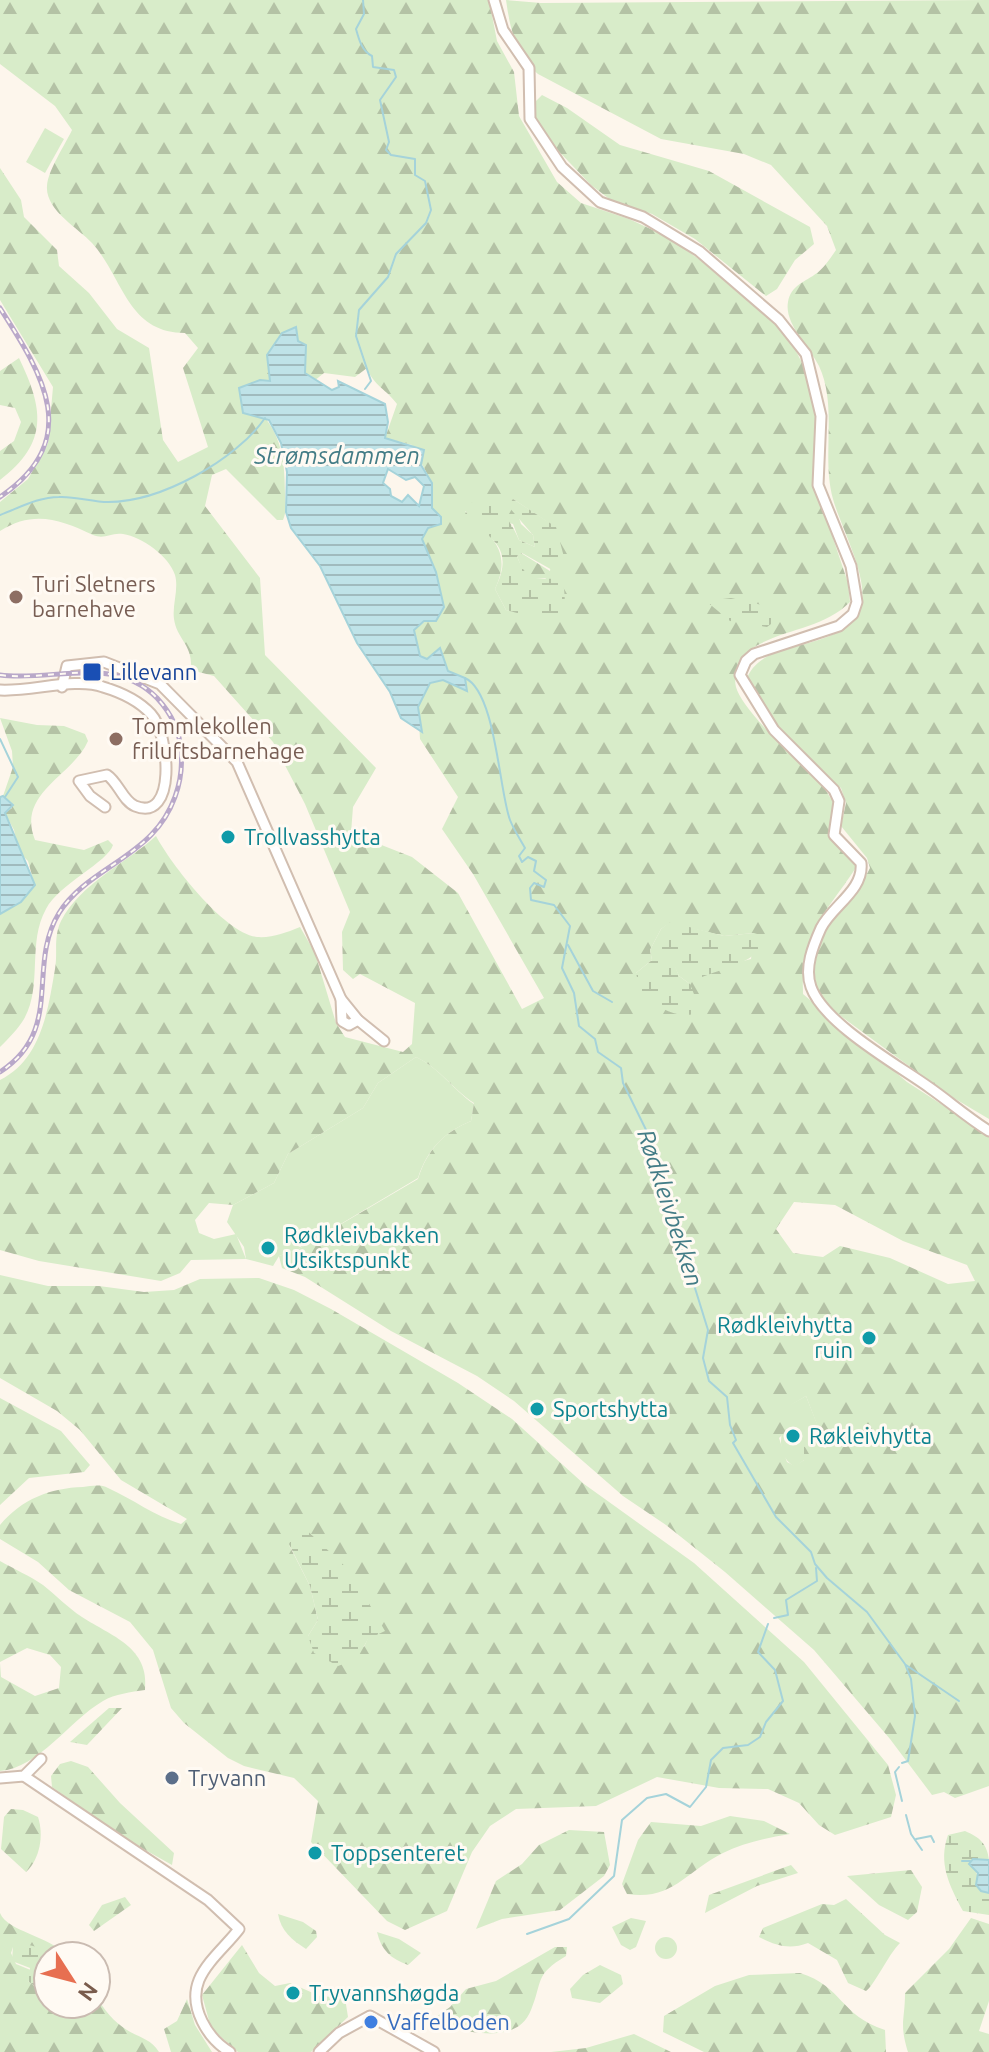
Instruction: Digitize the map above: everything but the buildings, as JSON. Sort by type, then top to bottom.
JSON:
[{"type":"street","points":[[494,0],[503,30],[529,68],[530,119],[562,167],[600,202],[643,217],[699,251],[779,320],[806,354],[821,416],[817,478],[851,566],[855,608],[845,622],[820,634],[754,654],[746,661],[740,675],[780,737],[834,790],[839,801],[834,835],[861,863],[858,882],[832,908],[821,928],[809,964],[809,982],[821,1005],[837,1021],[885,1060],[989,1131]]},
{"type":"street","points":[[62,687],[67,666],[104,662],[164,686],[211,732],[246,778],[341,999],[342,1021],[349,1025],[358,1020],[384,1041]]},
{"type":"street","points":[[0,690],[97,685],[141,705],[158,724],[166,748],[167,777],[160,797],[143,807],[132,804],[107,775],[79,781],[90,796],[105,807]]},
{"type":"street","points":[[24,1776],[41,1759]]},
{"type":"street","points":[[0,1778],[24,1776],[208,1900],[239,1929],[203,1973],[197,1989],[206,2027],[216,2042],[230,2052]]},
{"type":"street","points":[[319,2052],[339,2033],[370,2016],[434,2052]]},
{"type":"green space","points":[[0,0],[489,0],[497,41],[514,72],[519,116],[557,182],[581,203],[629,219],[668,237],[776,325],[795,349],[810,379],[819,418],[814,481],[848,583],[850,602],[817,623],[751,649],[740,664],[735,681],[750,710],[825,789],[834,804],[834,836],[855,862],[855,869],[816,926],[810,940],[803,994],[907,1082],[989,1135],[989,1786],[955,1798],[944,1792],[932,1795],[890,1739],[814,1650],[725,1572],[666,1525],[623,1496],[514,1401],[477,1376],[391,1331],[305,1277],[282,1268],[279,1256],[297,1250],[418,1179],[426,1159],[438,1143],[471,1121],[474,1103],[416,1057],[378,1083],[363,1108],[288,1154],[274,1183],[233,1205],[209,1203],[195,1220],[199,1233],[214,1239],[236,1234],[246,1259],[191,1260],[180,1273],[161,1281],[39,1261],[0,1250],[0,1080],[25,1059],[41,1032],[55,969],[57,933],[69,908],[91,885],[156,836],[200,896],[214,911],[244,933],[268,937],[300,927],[315,953],[336,1023],[345,1037],[403,1052],[412,1044],[415,1003],[360,974],[353,979],[343,970],[342,932],[350,912],[305,804],[273,742],[214,676],[191,670],[190,654],[174,619],[176,580],[167,561],[154,548],[130,536],[97,536],[58,521],[35,519],[12,524],[0,531],[0,502],[28,479],[48,443],[53,387],[0,300],[0,168],[21,200],[24,217],[57,250],[59,266],[89,293],[117,329],[149,348],[163,440],[178,462],[208,447],[183,368],[198,348],[185,333],[166,331],[150,324],[138,313],[92,243],[51,203],[48,180],[72,130],[55,106],[0,64]],"holes":[[[306,346],[305,373],[314,381],[324,373],[355,377],[367,368],[373,379],[397,404],[385,438],[412,445],[432,483],[432,508],[441,517],[441,524],[428,528],[422,539],[436,572],[444,607],[414,630],[420,656],[427,659],[440,649],[448,671],[466,690],[443,680],[430,683],[418,707],[420,739],[458,797],[442,829],[473,874],[544,998],[522,1009],[458,893],[412,857],[351,833],[353,807],[376,768],[265,655],[260,578],[205,506],[212,475],[226,469],[277,520],[283,520],[286,508],[285,476],[280,447],[270,424],[239,388],[271,382]],[[513,499],[555,527],[550,571],[521,553],[517,556],[523,572],[532,579],[546,578],[525,614],[506,610],[495,589],[502,564],[500,554],[491,537],[465,511],[513,524],[519,540],[535,547],[533,535],[521,524]],[[670,923],[724,936],[754,933],[751,959],[735,963],[674,965],[679,976],[690,984],[636,973],[652,960],[650,950],[661,929]],[[794,1202],[835,1205],[903,1241],[967,1265],[975,1281],[948,1284],[890,1258],[840,1246],[823,1257],[793,1253],[776,1229]],[[806,1396],[821,1435],[804,1447],[804,1460],[795,1466],[787,1462],[779,1438],[794,1423],[791,1405]]]},
{"type":"green space","points":[[506,0],[541,3],[989,0],[989,1119],[947,1094],[823,1003],[815,979],[814,959],[818,943],[870,868],[867,858],[841,826],[846,803],[841,788],[795,751],[746,681],[755,666],[768,656],[838,632],[852,621],[861,604],[858,566],[830,483],[825,382],[819,366],[794,327],[788,310],[792,292],[820,271],[836,250],[827,226],[771,165],[744,154],[661,139],[538,74],[524,58],[515,40]]},
{"type":"green space","points":[[542,95],[567,108],[620,145],[709,171],[810,227],[814,244],[795,260],[777,289],[766,296],[695,239],[652,214],[612,201],[591,185],[547,139],[536,119],[535,102]]},
{"type":"green space","points":[[45,128],[64,139],[45,173],[26,162]]},
{"type":"green space","points":[[19,358],[33,393],[37,424],[27,452],[0,480],[0,451],[14,441],[21,422],[15,408],[0,405],[0,371]]},
{"type":"green space","points":[[513,499],[556,527],[564,557],[561,575],[522,553],[517,556],[530,576],[563,580],[563,609],[549,622],[506,610],[495,589],[502,571],[502,557],[492,538],[468,515],[464,504],[483,502],[491,505],[505,516],[519,540],[535,547],[533,535],[508,506]]},
{"type":"green space","points":[[731,598],[762,605],[776,613],[775,621],[767,627],[730,621],[706,601]]},
{"type":"green space","points":[[0,718],[64,726],[85,734],[88,741],[71,765],[39,797],[31,824],[35,840],[84,850],[108,840],[113,845],[102,859],[61,891],[46,909],[37,936],[30,1006],[22,1023],[0,1047],[0,914],[21,902],[35,886],[28,861],[19,852],[14,830],[5,813],[12,808],[12,803],[3,796],[13,767],[12,751]]},
{"type":"green space","points":[[670,922],[724,936],[754,933],[766,937],[762,946],[748,959],[700,978],[684,965],[675,966],[679,976],[690,984],[701,1012],[677,1014],[641,995],[636,973],[652,960],[650,950],[661,929]]},
{"type":"green space","points":[[416,1057],[433,1067],[474,1104],[471,1121],[438,1143],[426,1159],[418,1178],[297,1250],[279,1256],[273,1266],[246,1259],[244,1247],[227,1222],[233,1205],[274,1183],[288,1154],[363,1108],[378,1083]]},
{"type":"green space","points":[[0,1275],[48,1286],[99,1286],[144,1292],[174,1290],[200,1279],[259,1278],[294,1290],[458,1383],[512,1419],[584,1484],[694,1563],[804,1662],[888,1765],[896,1795],[891,1817],[835,1835],[819,1825],[799,1803],[768,1789],[719,1788],[657,1777],[596,1806],[516,1809],[490,1826],[472,1852],[447,1911],[405,1930],[387,1921],[311,1842],[318,1801],[294,1778],[244,1766],[228,1758],[184,1723],[171,1708],[153,1650],[130,1622],[69,1590],[38,1562],[0,1539],[0,1525],[18,1508],[37,1497],[71,1488],[105,1487],[171,1521],[181,1524],[187,1519],[121,1480],[80,1430],[57,1411],[0,1378]],"holes":[[[289,1545],[368,1638],[364,1647],[308,1636],[318,1620],[310,1586]]]},
{"type":"green space","points":[[806,1396],[821,1434],[820,1439],[804,1447],[804,1460],[795,1467],[783,1454],[781,1438],[790,1405]]},
{"type":"green space","points":[[0,1398],[61,1431],[90,1465],[84,1472],[29,1478],[0,1505]]},
{"type":"green space","points":[[300,1524],[350,1571],[385,1631],[368,1639],[357,1659],[338,1666],[314,1653],[308,1636],[318,1620],[310,1586],[289,1544]]},
{"type":"green space","points":[[0,1561],[43,1585],[77,1613],[126,1644],[141,1663],[145,1690],[103,1701],[41,1753],[14,1768],[0,1771],[0,1663],[1,1677],[35,1696],[59,1688],[61,1667],[50,1655],[27,1648],[0,1662]]},
{"type":"green space","points":[[109,1708],[122,1708],[87,1745],[70,1742]]},
{"type":"green space","points":[[71,1761],[88,1767],[120,1803],[174,1853],[172,1865],[124,1838],[52,1787],[51,1776],[60,1764]]},
{"type":"green space","points":[[11,1809],[23,1810],[38,1817],[40,1824],[38,1854],[26,1872],[1,1849],[4,1817]]},
{"type":"green space","points":[[730,1816],[764,1821],[790,1834],[755,1841],[723,1853],[668,1889],[643,1895],[627,1894],[622,1884],[638,1840],[651,1822],[701,1826]]},
{"type":"green space","points":[[569,1830],[604,1832],[610,1865],[604,1876],[560,1910],[502,1919],[476,1929],[496,1881],[522,1864],[539,1845]]},
{"type":"green space","points":[[965,1831],[982,1841],[988,1854],[989,1860],[973,1859],[981,1891],[989,1893],[989,1915],[963,1911],[946,1874],[944,1855],[948,1835]]},
{"type":"green space","points":[[791,1865],[798,1873],[757,1886],[705,1913],[709,1895]]},
{"type":"green space","points":[[911,1870],[922,1887],[917,1912],[908,1920],[879,1905],[847,1876]]},
{"type":"green space","points":[[125,1897],[131,1905],[94,1931],[89,1925],[102,1905]]},
{"type":"green space","points":[[846,1899],[885,1935],[900,1943],[866,1991],[848,1983],[837,1960],[808,1943],[783,1946],[759,1937],[763,1928],[822,1904],[834,1905]]},
{"type":"green space","points":[[0,1913],[11,1925],[44,1940],[32,1940],[32,1947],[13,1947],[11,1953],[16,1964],[32,1971],[28,1981],[32,1984],[32,2020],[112,2020],[112,2017],[127,2030],[149,2041],[159,2052],[0,2052]]},
{"type":"green space","points":[[278,1914],[303,1922],[316,1931],[317,1937],[306,1949],[288,1934]]},
{"type":"green space","points":[[631,1918],[646,1921],[636,1947],[630,1950],[621,1945],[612,1927]]},
{"type":"green space","points":[[971,1918],[989,1924],[989,2001],[979,2031],[989,2034],[989,2052],[908,2052],[903,2028],[905,1993],[949,1949]]},
{"type":"green space","points":[[377,1932],[399,1939],[421,1953],[408,1965],[402,1963],[384,1949]]},
{"type":"green space","points":[[662,1937],[670,1937],[677,1948],[670,1959],[662,1959],[655,1952],[655,1944]]},
{"type":"green space","points":[[242,1945],[259,1973],[275,1986],[290,1983],[320,1996],[345,1998],[348,2017],[311,2052],[238,2052],[211,2028],[202,1995]]},
{"type":"green space","points":[[13,1946],[32,1946],[32,1984],[28,1981],[30,1968],[12,1961]]},
{"type":"green space","points":[[555,1947],[567,1947],[566,1956],[544,1974],[531,2010],[524,2022],[513,2029],[500,2033],[470,2032],[429,2022],[450,2007],[466,1989],[496,1981]]},
{"type":"green space","points":[[600,1965],[621,1975],[623,1984],[600,2003],[572,1998],[570,1989],[583,1975]]},
{"type":"green space","points":[[800,1973],[825,1986],[858,2017],[885,2030],[886,2052],[704,2052],[663,2032],[664,2016],[715,1986],[749,1975]]},
{"type":"green space","points":[[187,1999],[195,2025],[212,2052],[171,2052],[164,2029],[177,2021]]},
{"type":"green space","points":[[634,2034],[671,2052],[551,2052],[586,2048]]},
{"type":"water","name":"Strømsdammen","points":[[296,327],[298,341],[306,345],[305,373],[332,390],[339,387],[338,381],[385,404],[388,422],[385,438],[424,450],[421,465],[432,483],[432,508],[441,517],[441,524],[428,528],[422,539],[436,572],[444,607],[436,621],[424,621],[414,630],[420,656],[427,659],[440,648],[448,671],[465,678],[467,691],[443,680],[430,683],[418,707],[422,732],[401,718],[390,692],[357,643],[320,566],[291,528],[286,512],[287,472],[281,443],[269,420],[243,413],[239,388],[260,380],[270,381],[267,355],[282,333]],"holes":[[[388,469],[406,480],[415,477],[424,486],[419,506],[408,495],[402,502],[391,496],[390,489],[383,483]]]},
{"type":"water","points":[[3,796],[13,805],[5,813],[35,885],[21,902],[0,914],[0,797]]},
{"type":"water","points":[[973,1859],[989,1860],[989,1893],[981,1891],[976,1885],[978,1873],[969,1864]]},
{"type":"waterway","points":[[363,0],[364,14],[356,29],[360,41],[372,56],[373,67],[394,70],[396,77],[380,100],[389,142],[386,150],[391,155],[415,159],[415,175],[425,181],[431,210],[426,223],[396,254],[388,277],[359,310],[356,336],[371,381],[365,389]]},
{"type":"waterway","points":[[0,515],[51,497],[108,502],[151,495],[196,476],[217,463],[236,449],[265,418]]},
{"type":"waterway","name":"Rødkleivbekken","points":[[465,678],[484,702],[490,721],[506,806],[525,848],[519,856],[522,862],[528,857],[536,861],[534,871],[546,880],[544,887],[534,883],[530,888],[531,900],[554,905],[570,926],[562,968],[574,993],[579,1026],[595,1039],[598,1052],[621,1068],[623,1083],[653,1144],[670,1216],[679,1224],[683,1253],[690,1259],[690,1272],[708,1330],[703,1358],[709,1381],[727,1397],[730,1425],[736,1440],[733,1443],[776,1517],[811,1552],[815,1564],[827,1578],[867,1612],[905,1664],[911,1679],[915,1716],[908,1761],[902,1763]]},
{"type":"waterway","points":[[0,739],[18,777],[5,797]]},
{"type":"waterway","points":[[568,945],[593,991],[612,1002]]},
{"type":"waterway","points":[[774,1618],[788,1615],[786,1600],[817,1581],[816,1568]]},
{"type":"waterway","points":[[527,1934],[569,1919],[614,1876],[622,1820],[647,1798],[666,1794],[690,1807],[706,1787],[711,1760],[723,1748],[748,1745],[760,1737],[766,1722],[783,1701],[775,1670],[758,1652],[768,1624]]},
{"type":"waterway","points":[[906,1665],[959,1701]]},
{"type":"waterway","name":"Rødkleivbekken","points":[[899,1767],[895,1772],[902,1801]]},
{"type":"waterway","name":"Rødkleivbekken","points":[[906,1815],[911,1834],[922,1850]]},
{"type":"waterway","name":"Rødkleivbekken","points":[[916,1839],[931,1836],[934,1842]]},
{"type":"waterway","name":"Rødkleivbekken","points":[[962,1861],[970,1861]]},
{"type":"railway","points":[[0,308],[30,358],[48,406],[48,430],[41,453],[26,475],[0,497]]},
{"type":"railway","points":[[0,675],[102,673],[140,685],[157,698],[170,716],[179,737],[181,763],[175,797],[158,827],[140,845],[79,890],[59,913],[45,955],[39,1017],[32,1037],[20,1055],[0,1072]]},
{"type":"place","name":"Turi Sletners barnehave","points":[[16,597]]},
{"type":"place","name":"Lillevann","points":[[92,672]]},
{"type":"place","name":"Tommlekollen friluftsbarnehage","points":[[116,739]]},
{"type":"place","name":"Trollvasshytta","points":[[228,837]]},
{"type":"place","name":"Rødkleivbakken Utsiktspunkt","points":[[268,1248]]},
{"type":"place","name":"Rødkleivhytta ruin","points":[[869,1338]]},
{"type":"place","name":"Sportshytta","points":[[537,1409]]},
{"type":"place","name":"Røkleivhytta","points":[[793,1436]]},
{"type":"place","name":"Tryvann","points":[[172,1778]]},
{"type":"place","name":"Toppsenteret","points":[[315,1853]]},
{"type":"place","name":"Tryvannshøgda","points":[[293,1993]]},
{"type":"place","name":"Vaffelboden","points":[[371,2022]]}]
